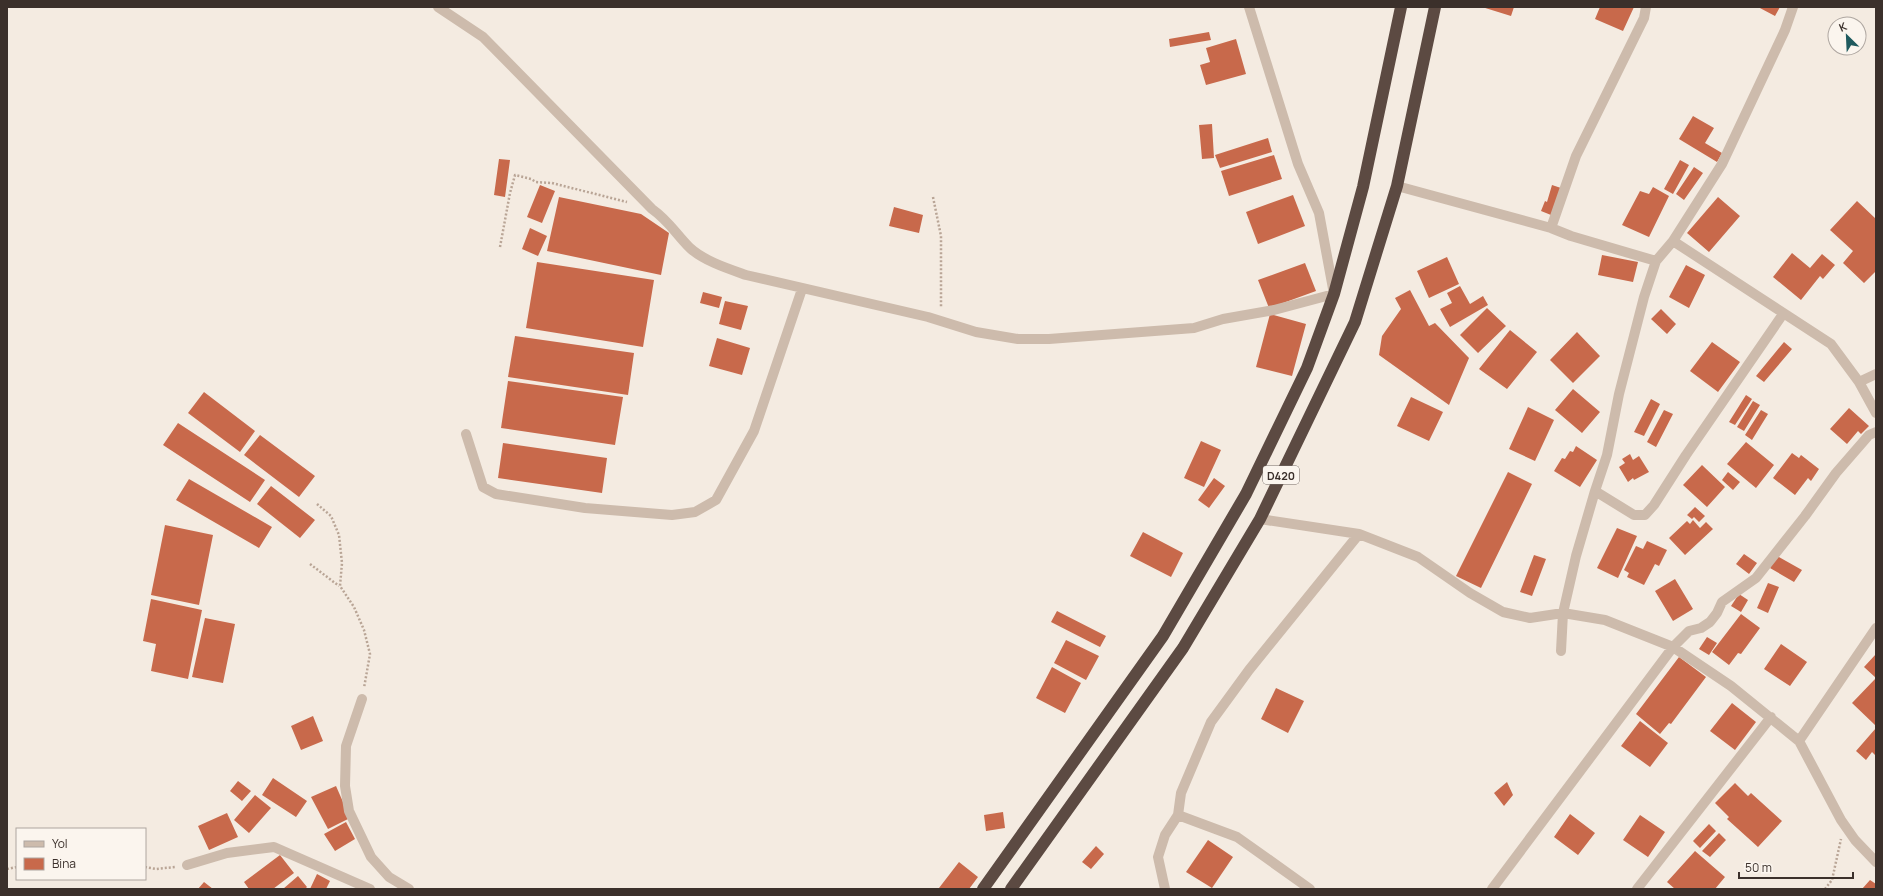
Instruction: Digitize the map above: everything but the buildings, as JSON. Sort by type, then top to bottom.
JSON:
[{"type":"highway","name":"D420","points":[[983,889],[1163,636],[1246,494],[1307,368],[1334,294],[1363,187],[1401,7]]},
{"type":"highway","name":"D420","points":[[1010,889],[1183,648],[1260,519],[1356,322],[1397,186],[1435,7]]},
{"type":"street","points":[[438,7],[483,37],[652,209],[665,218],[691,249],[719,266],[739,273],[802,289],[941,321],[976,332],[1018,339],[1056,338],[1194,328],[1223,319],[1274,310],[1334,294],[1319,213],[1298,164],[1249,7]]},
{"type":"street","points":[[1551,228],[1576,156],[1644,18],[1646,7]]},
{"type":"street","points":[[1561,651],[1563,613],[1576,556],[1607,455],[1619,394],[1644,297],[1656,261],[1673,241],[1722,164],[1793,7]]},
{"type":"street","points":[[1397,186],[1551,228],[1571,236],[1656,261]]},
{"type":"street","points":[[1673,241],[1831,344],[1859,382],[1876,413]]},
{"type":"street","points":[[466,434],[483,487],[496,494],[585,508],[672,515],[695,512],[716,500],[754,431],[802,289]]},
{"type":"street","points":[[1595,491],[1634,515],[1645,515],[1654,505],[1686,455],[1783,314]]},
{"type":"street","points":[[1859,382],[1876,374]]},
{"type":"street","points":[[1492,889],[1673,647],[1689,631],[1701,628],[1710,622],[1717,613],[1722,602],[1756,578],[1805,516],[1836,473],[1870,435],[1876,432]]},
{"type":"street","points":[[1260,519],[1359,534],[1418,557],[1470,593],[1503,612],[1530,618],[1563,613],[1605,620],[1673,647],[1731,686],[1799,741],[1847,829],[1876,862]]},
{"type":"street","points":[[1165,889],[1158,857],[1166,835],[1178,815],[1181,793],[1211,722],[1248,670],[1359,534]]},
{"type":"street","points":[[1799,741],[1876,628]]},
{"type":"street","points":[[362,699],[346,746],[345,786],[349,811],[371,857],[389,877],[409,889]]},
{"type":"street","points":[[1637,889],[1771,717]]},
{"type":"street","points":[[1178,815],[1237,837],[1310,889]]},
{"type":"street","points":[[188,865],[227,853],[274,847],[370,889]]},
{"type":"path","points":[[500,247],[510,193],[515,175],[531,179],[536,182],[552,183],[629,203]]},
{"type":"path","points":[[933,197],[941,236],[941,321]]},
{"type":"path","points":[[317,504],[331,516],[339,535],[342,563],[340,586]]},
{"type":"path","points":[[310,564],[340,586],[356,612],[364,630],[370,654],[362,699]]},
{"type":"path","points":[[1825,889],[1832,880],[1840,840],[1847,829]]},
{"type":"path","points":[[146,867],[156,869],[188,865]]}]
